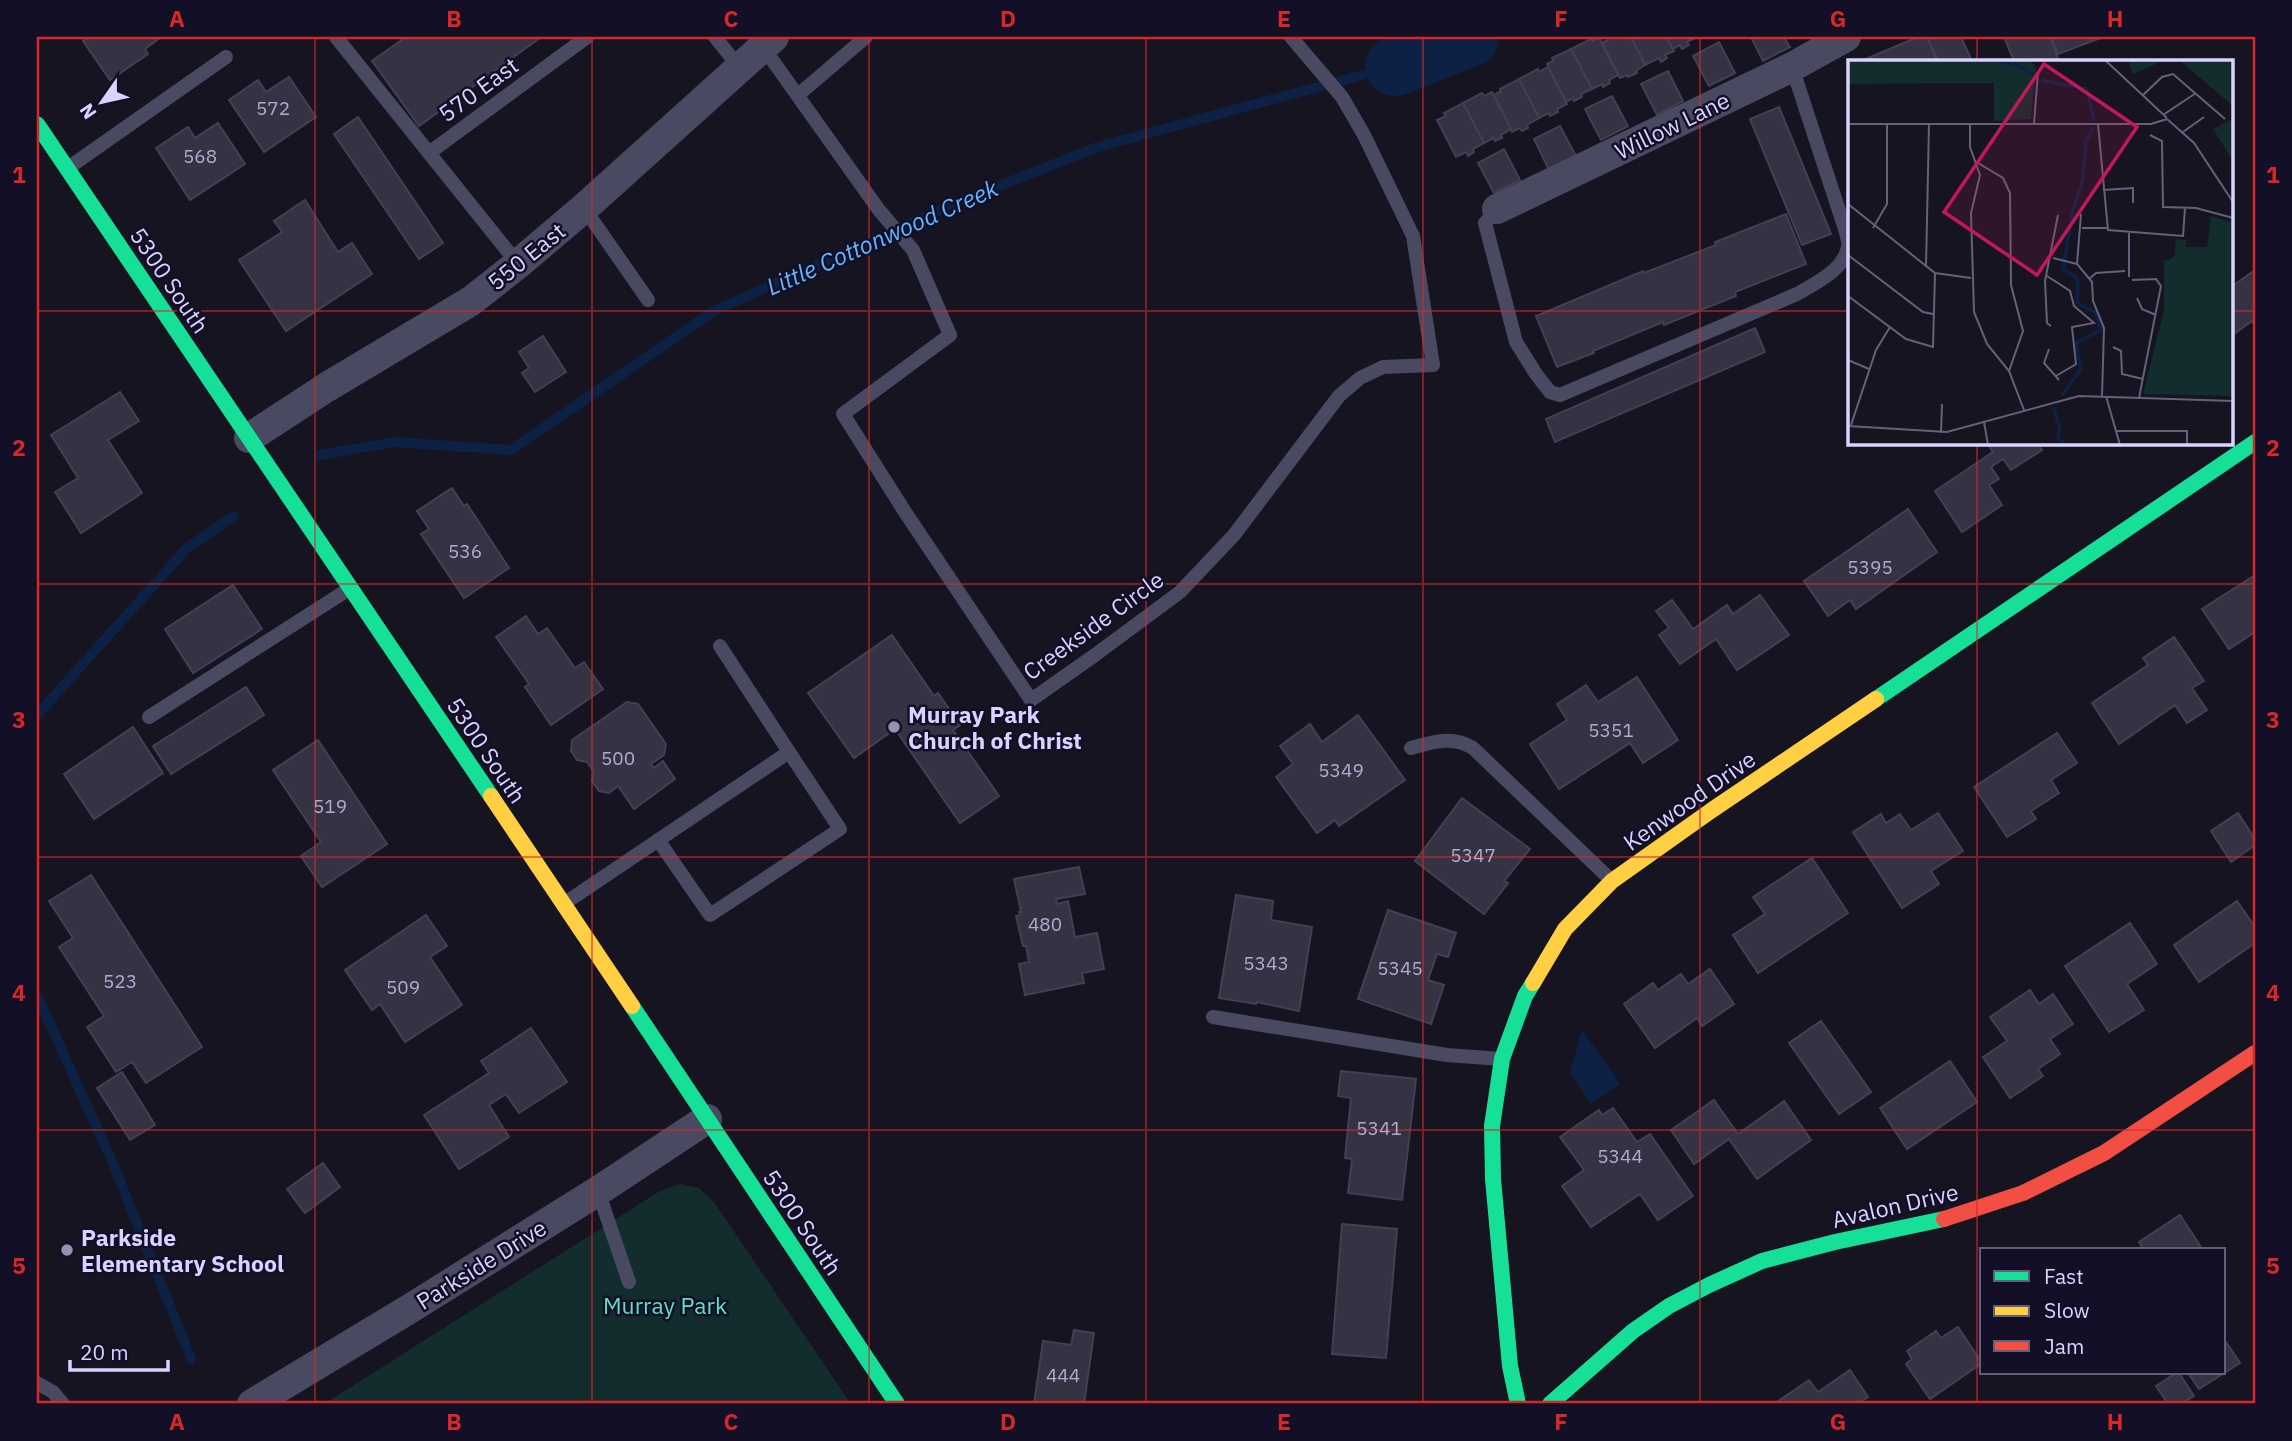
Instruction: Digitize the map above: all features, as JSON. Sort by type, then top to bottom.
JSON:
[{"type":"street","name":"Willow Lane","points":[[1497,209],[1792,67],[1846,37]]},
{"type":"street","name":"550 East","points":[[249,438],[327,387],[460,308],[518,264],[769,42]]},
{"type":"street","name":"5300 South","points":[[37,124],[564,904],[897,1404]]},
{"type":"street","name":"Kenwood Drive","points":[[1518,1404],[1510,1366],[1493,1179],[1492,1126],[1502,1059],[1525,996],[1565,929],[1612,881],[1712,810],[2255,442]]},
{"type":"street","name":"Avalon Drive","points":[[1550,1404],[1633,1331],[1669,1306],[1709,1285],[1762,1261],[1835,1242],[1951,1219],[2022,1193],[2104,1153],[2255,1053]]},
{"type":"street","name":"Parkside Drive","points":[[252,1404],[598,1191],[707,1119]]},
{"type":"lane","points":[[336,37],[518,264]]},
{"type":"lane","name":"570 East","points":[[429,153],[587,37]]},
{"type":"lane","points":[[715,37],[739,67]]},
{"type":"lane","points":[[798,95],[866,37]]},
{"type":"lane","name":"Creekside Circle","points":[[769,42],[798,95],[879,210],[913,250],[950,335],[843,414],[1031,700],[1180,592],[1234,535],[1339,396],[1360,378],[1383,367],[1433,365],[1413,236],[1370,145],[1342,97],[1291,37]]},
{"type":"lane","points":[[67,168],[226,57]]},
{"type":"lane","points":[[1497,209],[1485,223],[1516,341],[1550,392],[1560,395],[1797,294],[1823,279],[1842,261],[1848,245],[1792,67]]},
{"type":"lane","points":[[584,208],[648,300]]},
{"type":"lane","points":[[149,717],[350,588]]},
{"type":"lane","points":[[658,840],[710,915],[841,829],[720,646]]},
{"type":"lane","points":[[1411,748],[1440,740],[1463,742],[1473,748],[1612,881]]},
{"type":"lane","points":[[564,904],[789,752]]},
{"type":"lane","points":[[1213,1017],[1447,1055],[1502,1059]]},
{"type":"lane","points":[[598,1191],[629,1282]]},
{"type":"lane","points":[[37,1383],[54,1392],[63,1404]]},
{"type":"green space","name":"Murray Park","points":[[680,1184],[699,1188],[714,1202],[851,1404],[324,1404],[660,1191]]},
{"type":"water","points":[[1583,1031],[1620,1084],[1591,1104],[1570,1073]]},
{"type":"building","points":[[89,37],[160,38],[145,49],[148,54],[110,80],[83,41]]},
{"type":"building","points":[[406,37],[541,37],[419,126],[372,61]]},
{"type":"building","points":[[1607,37],[1631,37],[1645,65],[1636,71],[1637,73],[1620,78],[1602,43],[1608,40]]},
{"type":"building","points":[[1631,37],[1666,37],[1674,51],[1665,55],[1667,58],[1661,62],[1659,58],[1645,65]]},
{"type":"building","points":[[1666,37],[1697,37],[1687,42],[1689,45],[1682,49],[1680,45],[1673,49]]},
{"type":"building","points":[[1751,37],[1784,37],[1790,47],[1763,61]]},
{"type":"building","points":[[1918,37],[1927,37],[1937,60],[1863,60]]},
{"type":"building","points":[[1927,37],[1961,37],[1972,60],[1938,60]]},
{"type":"building","points":[[2004,37],[2050,37],[2059,60],[2014,60]]},
{"type":"building","points":[[2051,37],[2103,37],[2058,54]]},
{"type":"building","points":[[1599,38],[1618,75],[1603,87],[1602,84],[1592,89],[1571,49]]},
{"type":"building","points":[[1719,42],[1735,73],[1709,86],[1693,56]]},
{"type":"building","points":[[1571,49],[1592,89],[1574,101],[1573,98],[1566,102],[1547,64],[1553,61],[1552,58]]},
{"type":"building","points":[[1548,67],[1567,104],[1550,116],[1549,113],[1539,118],[1519,79]]},
{"type":"building","points":[[1668,71],[1683,101],[1657,115],[1641,84]]},
{"type":"building","points":[[289,77],[316,117],[264,152],[229,100],[258,80],[266,92]]},
{"type":"building","points":[[1519,79],[1539,118],[1527,125],[1528,128],[1512,132],[1494,95]]},
{"type":"building","points":[[1492,92],[1511,129],[1501,135],[1502,138],[1495,141],[1494,138],[1484,143],[1463,103],[1482,93],[1484,96]]},
{"type":"building","points":[[1612,96],[1628,126],[1601,140],[1585,109]]},
{"type":"building","points":[[1463,103],[1484,143],[1473,149],[1474,152],[1468,156],[1466,152],[1456,157],[1437,120]]},
{"type":"building","points":[[1779,107],[1831,234],[1802,245],[1750,119]]},
{"type":"building","points":[[358,117],[443,243],[419,259],[334,134]]},
{"type":"building","points":[[218,123],[245,164],[190,200],[156,148],[188,127],[195,138]]},
{"type":"building","points":[[1560,126],[1576,156],[1549,170],[1534,139]]},
{"type":"building","points":[[1504,149],[1520,180],[1494,193],[1478,163]]},
{"type":"building","points":[[305,200],[338,252],[352,243],[372,274],[286,331],[239,260],[282,232],[274,221]]},
{"type":"building","points":[[1786,214],[1806,264],[1735,292],[1736,296],[1664,325],[1663,322],[1557,367],[1536,316],[1643,271],[1644,273],[1716,245],[1715,242]]},
{"type":"building","points":[[2255,270],[2255,326],[2252,321],[2232,335],[2232,286]]},
{"type":"building","points":[[1755,328],[1765,352],[1555,442],[1546,419]]},
{"type":"building","points":[[543,336],[566,372],[535,392],[522,373],[529,368],[519,352]]},
{"type":"building","points":[[120,392],[139,421],[108,440],[142,493],[81,533],[55,492],[78,478],[51,435]]},
{"type":"building","points":[[1988,444],[2038,444],[2042,450],[2011,470],[2003,459],[1991,467],[1999,479],[1989,485],[2002,505],[1962,532],[1935,491],[1993,452]]},
{"type":"building","points":[[452,488],[464,506],[467,504],[509,568],[464,598],[421,534],[429,529],[417,511]]},
{"type":"building","points":[[1908,509],[1937,552],[1856,609],[1850,600],[1828,616],[1804,581]]},
{"type":"building","points":[[2255,575],[2255,632],[2229,649],[2202,609]]},
{"type":"building","points":[[233,585],[262,629],[193,673],[165,629]]},
{"type":"building","points":[[1760,595],[1789,635],[1737,670],[1716,639],[1680,664],[1659,635],[1669,628],[1656,611],[1672,600],[1693,629],[1727,605],[1733,614]]},
{"type":"building","points":[[526,616],[538,634],[547,628],[575,668],[584,662],[603,689],[551,725],[525,687],[529,684],[496,637]]},
{"type":"building","name":"Murray Park Church of Christ","points":[[892,635],[934,696],[938,693],[960,725],[953,730],[999,796],[960,823],[895,729],[854,758],[808,693]]},
{"type":"building","points":[[2174,637],[2204,681],[2192,688],[2207,710],[2187,723],[2175,705],[2119,744],[2092,703],[2148,665],[2143,658]]},
{"type":"building","points":[[1637,677],[1678,740],[1643,763],[1630,743],[1559,789],[1530,744],[1567,720],[1557,704],[1586,685],[1598,702]]},
{"type":"building","points":[[246,687],[264,715],[171,774],[153,746]]},
{"type":"building","points":[[627,702],[638,704],[666,744],[664,755],[651,764],[654,768],[663,761],[675,779],[634,809],[618,786],[609,793],[599,791],[592,781],[594,772],[587,762],[577,760],[571,751],[572,740]]},
{"type":"building","points":[[1358,715],[1405,780],[1339,826],[1335,820],[1317,833],[1276,777],[1293,764],[1280,746],[1310,724],[1322,742]]},
{"type":"building","points":[[133,727],[163,773],[94,819],[64,774]]},
{"type":"building","points":[[2057,733],[2077,763],[2051,780],[2059,793],[2031,811],[2036,819],[2007,837],[1974,787]]},
{"type":"building","points":[[318,740],[387,844],[322,887],[301,856],[321,842],[273,770]]},
{"type":"building","points":[[1462,798],[1530,849],[1504,881],[1508,883],[1484,914],[1415,861]]},
{"type":"building","points":[[1938,813],[1963,851],[1931,871],[1939,884],[1902,908],[1853,832],[1881,814],[1886,823],[1900,814],[1911,830]]},
{"type":"building","points":[[2238,813],[2255,839],[2255,845],[2231,862],[2211,831]]},
{"type":"building","points":[[1812,858],[1848,913],[1758,973],[1733,935],[1765,914],[1753,897]]},
{"type":"building","points":[[1079,867],[1085,894],[1056,899],[1057,904],[1068,901],[1075,937],[1097,933],[1104,969],[1082,973],[1084,983],[1025,995],[1019,964],[1029,962],[1016,916],[1021,912],[1014,879]]},
{"type":"building","points":[[91,875],[202,1047],[146,1083],[132,1062],[116,1072],[87,1027],[104,1016],[59,947],[73,938],[49,901]]},
{"type":"building","points":[[1236,895],[1273,901],[1271,920],[1312,927],[1299,1011],[1257,1002],[1219,998]]},
{"type":"building","points":[[2237,901],[2255,927],[2255,943],[2199,982],[2174,945]]},
{"type":"building","points":[[1388,910],[1456,933],[1448,957],[1437,954],[1428,980],[1444,985],[1431,1024],[1358,999]]},
{"type":"building","points":[[426,915],[447,946],[430,957],[462,1005],[405,1042],[380,1004],[372,1010],[345,970]]},
{"type":"building","points":[[2130,923],[2157,964],[2127,984],[2144,1010],[2109,1032],[2065,966]]},
{"type":"building","points":[[1710,969],[1734,1004],[1702,1026],[1697,1018],[1655,1048],[1624,1004],[1653,983],[1658,990],[1681,974],[1688,984]]},
{"type":"building","points":[[2030,990],[2039,1004],[2053,994],[2073,1024],[2050,1039],[2060,1054],[2038,1069],[2043,1076],[2010,1098],[1983,1057],[2007,1041],[1990,1017]]},
{"type":"building","points":[[1821,1021],[1871,1092],[1839,1114],[1789,1043]]},
{"type":"building","points":[[531,1028],[567,1082],[519,1113],[506,1094],[489,1105],[509,1137],[459,1169],[424,1115],[489,1073],[481,1061]]},
{"type":"building","points":[[1950,1061],[1977,1102],[1907,1149],[1880,1108]]},
{"type":"building","points":[[1341,1071],[1416,1079],[1402,1200],[1348,1193],[1352,1159],[1345,1158],[1351,1098],[1338,1096]]},
{"type":"building","points":[[122,1072],[155,1125],[130,1140],[97,1088]]},
{"type":"building","points":[[1714,1100],[1738,1134],[1784,1101],[1811,1140],[1757,1179],[1729,1139],[1694,1164],[1671,1130]]},
{"type":"building","points":[[1613,1108],[1637,1142],[1650,1134],[1693,1196],[1658,1220],[1640,1194],[1591,1227],[1562,1186],[1584,1170],[1560,1137],[1599,1110],[1602,1115]]},
{"type":"building","points":[[323,1163],[340,1187],[305,1213],[287,1189]]},
{"type":"building","points":[[2180,1215],[2202,1248],[2143,1248],[2139,1242]]},
{"type":"building","points":[[1342,1224],[1397,1229],[1386,1358],[1332,1354]]},
{"type":"building","points":[[1958,1327],[1980,1360],[1980,1364],[1930,1399],[1906,1364],[1912,1359],[1907,1351],[1936,1331],[1941,1338]]},
{"type":"building","points":[[1074,1330],[1094,1333],[1084,1404],[1034,1404],[1043,1341],[1071,1345]]},
{"type":"building","points":[[2226,1342],[2240,1363],[2226,1372]]},
{"type":"building","points":[[1850,1370],[1868,1397],[1857,1404],[1774,1404],[1809,1380],[1818,1392]]},
{"type":"building","points":[[2174,1374],[2180,1374],[2194,1396],[2181,1404],[2168,1404],[2156,1386]]},
{"type":"building","points":[[2189,1374],[2223,1374],[2199,1389]]},
{"type":"waterway","name":"Little Cottonwood Creek","points":[[1395,66],[1469,37]]},
{"type":"waterway","name":"Little Cottonwood Creek","points":[[320,455],[395,442],[511,450],[714,311],[949,206],[1098,147],[1395,66]]},
{"type":"waterway","name":"Little Cottonwood Creek","points":[[37,715],[187,548],[234,516]]},
{"type":"waterway","name":"Little Cottonwood Creek","points":[[37,995],[111,1159],[191,1359]]},
{"type":"traffic: fast","points":[[37,124],[491,796]]},
{"type":"traffic: fast","points":[[1876,699],[2255,442]]},
{"type":"traffic: fast","points":[[1518,1404],[1510,1366],[1493,1179],[1492,1126],[1502,1059],[1525,996],[1533,983]]},
{"type":"traffic: fast","points":[[632,1006],[897,1404]]},
{"type":"traffic: fast","points":[[1550,1404],[1633,1331],[1669,1306],[1709,1285],[1762,1261],[1944,1219]]},
{"type":"traffic: slow","points":[[1533,983],[1565,929],[1612,881],[1876,699]]},
{"type":"traffic: slow","points":[[491,796],[632,1006]]},
{"type":"traffic: jam","points":[[1944,1219],[2023,1193],[2104,1153],[2255,1053]]},
{"type":"place","name":"Murray Park Church of Christ","points":[[894,727]]},
{"type":"place","name":"Parkside Elementary School","points":[[67,1250]]}]
